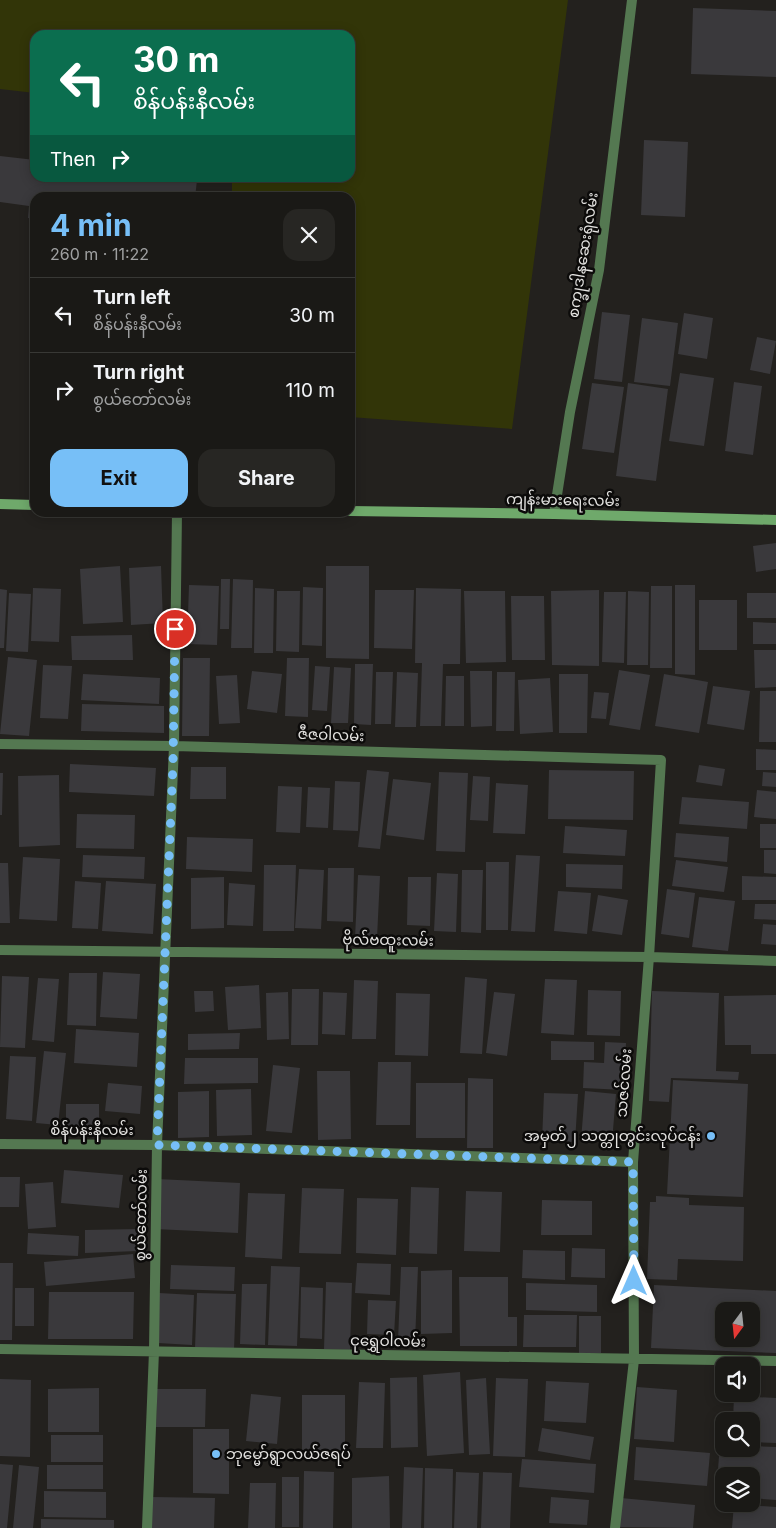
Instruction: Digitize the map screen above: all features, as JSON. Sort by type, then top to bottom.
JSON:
[{"type":"street","name":"စက္ခုဒါနဆေးရုံလမ်း","points":[[554,514],[570,412],[599,270],[632,0]]},
{"type":"street","points":[[0,504],[30,505]]},
{"type":"street","name":"ကျန်းမားရေးလမ်း","points":[[355,511],[776,520]]},
{"type":"street","name":"စွယ်တော်လမ်း","points":[[147,1528],[154,1351],[157,1145],[174,746],[176,517]]},
{"type":"street","name":"ဇီဇဝါလမ်း","points":[[0,744],[174,746],[661,760]]},
{"type":"street","name":"သဇင်လမ်း","points":[[614,1528],[634,1360],[633,1162],[649,957],[661,760]]},
{"type":"street","name":"ဗိုလ်ဗထူးလမ်း","points":[[0,950],[649,957],[776,961]]},
{"type":"street","name":"စိန်ပန်းနီလမ်း","points":[[0,1144],[157,1145],[633,1162]]},
{"type":"street","name":"ငုရွှေဝါလမ်း","points":[[0,1349],[776,1361]]},
{"type":"green space","points":[[0,0],[568,0],[512,429],[355,417],[355,192],[232,192],[232,182],[355,182],[355,30],[30,30],[30,92],[0,89]]},
{"type":"building","points":[[693,8],[776,11],[776,77],[691,74]]},
{"type":"building","points":[[644,140],[688,142],[685,217],[641,215]]},
{"type":"building","points":[[0,156],[30,159],[30,182],[197,182],[196,192],[30,192],[30,218],[28,218],[29,206],[0,202]]},
{"type":"building","points":[[602,312],[630,315],[622,382],[594,379]]},
{"type":"building","points":[[684,313],[713,318],[707,359],[678,354]]},
{"type":"building","points":[[642,318],[678,323],[670,386],[634,382]]},
{"type":"building","points":[[757,337],[776,341],[770,374],[750,370]]},
{"type":"building","points":[[680,373],[714,378],[704,446],[669,441]]},
{"type":"building","points":[[734,382],[762,386],[753,455],[725,451]]},
{"type":"building","points":[[592,383],[624,387],[614,453],[582,449]]},
{"type":"building","points":[[628,383],[668,389],[656,481],[616,476]]},
{"type":"building","points":[[776,543],[776,569],[756,572],[753,546]]},
{"type":"building","points":[[120,566],[123,622],[83,624],[80,569]]},
{"type":"building","points":[[161,566],[163,623],[131,625],[129,568]]},
{"type":"building","points":[[326,566],[369,566],[369,659],[326,658]]},
{"type":"building","points":[[221,579],[230,579],[229,629],[220,629]]},
{"type":"building","points":[[233,579],[253,580],[252,648],[231,648]]},
{"type":"building","points":[[189,585],[219,586],[217,645],[187,644]]},
{"type":"building","points":[[675,585],[695,585],[695,675],[675,674]]},
{"type":"building","points":[[651,586],[672,586],[672,668],[650,668]]},
{"type":"building","points":[[303,587],[323,588],[322,646],[302,645]]},
{"type":"building","points":[[33,588],[61,589],[59,642],[31,641]]},
{"type":"building","points":[[255,588],[274,589],[273,653],[254,653]]},
{"type":"building","points":[[416,588],[461,589],[460,664],[443,664],[441,726],[420,726],[422,663],[415,663]]},
{"type":"building","points":[[0,589],[7,590],[4,648],[0,648]]},
{"type":"building","points":[[375,590],[414,590],[412,649],[374,648]]},
{"type":"building","points":[[599,590],[599,666],[552,665],[551,591]]},
{"type":"building","points":[[277,591],[300,591],[299,652],[276,651]]},
{"type":"building","points":[[464,591],[505,591],[506,662],[466,663]]},
{"type":"building","points":[[628,591],[649,592],[648,665],[627,665]]},
{"type":"building","points":[[604,592],[626,592],[624,663],[602,662]]},
{"type":"building","points":[[9,593],[31,594],[28,652],[6,651]]},
{"type":"building","points":[[747,593],[776,593],[776,618],[747,618]]},
{"type":"building","points":[[511,596],[544,596],[545,660],[512,660]]},
{"type":"building","points":[[699,600],[737,600],[737,650],[699,650]]},
{"type":"building","points":[[753,622],[776,623],[776,644],[753,644]]},
{"type":"building","points":[[132,635],[133,660],[72,660],[71,636]]},
{"type":"building","points":[[754,650],[776,650],[776,687],[755,688]]},
{"type":"building","points":[[8,657],[37,660],[29,736],[0,734]]},
{"type":"building","points":[[183,658],[210,658],[209,736],[182,736]]},
{"type":"building","points":[[287,658],[309,658],[308,717],[285,716]]},
{"type":"building","points":[[355,664],[373,664],[371,725],[354,724]]},
{"type":"building","points":[[43,665],[72,666],[68,719],[40,718]]},
{"type":"building","points":[[315,666],[330,667],[327,711],[312,710]]},
{"type":"building","points":[[334,667],[351,668],[348,723],[331,723]]},
{"type":"building","points":[[619,670],[650,675],[640,730],[609,725]]},
{"type":"building","points":[[252,671],[282,674],[277,713],[247,709]]},
{"type":"building","points":[[470,671],[492,671],[492,726],[471,727]]},
{"type":"building","points":[[376,672],[393,672],[391,724],[375,724]]},
{"type":"building","points":[[397,672],[418,673],[416,727],[395,727]]},
{"type":"building","points":[[497,672],[515,672],[514,731],[496,731]]},
{"type":"building","points":[[83,674],[160,678],[159,704],[81,700]]},
{"type":"building","points":[[559,674],[588,674],[587,733],[559,733]]},
{"type":"building","points":[[664,674],[708,682],[699,733],[655,726]]},
{"type":"building","points":[[237,675],[240,723],[219,724],[216,676]]},
{"type":"building","points":[[446,676],[464,676],[464,726],[445,726]]},
{"type":"building","points":[[550,678],[553,732],[520,734],[518,680]]},
{"type":"building","points":[[713,686],[750,691],[744,730],[707,724]]},
{"type":"building","points":[[760,691],[776,691],[776,742],[759,742]]},
{"type":"building","points":[[594,692],[609,693],[606,719],[591,718]]},
{"type":"building","points":[[82,704],[164,706],[164,733],[81,731]]},
{"type":"building","points":[[756,749],[776,750],[776,770],[756,770]]},
{"type":"building","points":[[70,764],[156,768],[154,796],[69,792]]},
{"type":"building","points":[[699,765],[725,769],[722,786],[696,782]]},
{"type":"building","points":[[191,767],[226,767],[226,799],[190,799]]},
{"type":"building","points":[[367,770],[389,772],[380,849],[358,847]]},
{"type":"building","points":[[549,770],[634,771],[633,820],[548,819]]},
{"type":"building","points":[[439,772],[468,773],[465,852],[436,851]]},
{"type":"building","points":[[763,772],[776,773],[776,787],[762,786]]},
{"type":"building","points":[[0,773],[3,773],[2,815],[0,815]]},
{"type":"building","points":[[59,775],[60,845],[19,847],[18,776]]},
{"type":"building","points":[[473,776],[490,777],[488,821],[470,820]]},
{"type":"building","points":[[393,779],[431,783],[424,840],[386,835]]},
{"type":"building","points":[[335,781],[360,782],[358,831],[333,830]]},
{"type":"building","points":[[496,783],[528,785],[525,834],[493,833]]},
{"type":"building","points":[[278,786],[302,787],[300,833],[276,832]]},
{"type":"building","points":[[308,787],[330,788],[328,828],[306,827]]},
{"type":"building","points":[[757,790],[776,792],[776,819],[754,817]]},
{"type":"building","points":[[682,797],[749,802],[747,829],[679,824]]},
{"type":"building","points":[[77,814],[135,815],[134,849],[76,848]]},
{"type":"building","points":[[760,824],[776,824],[776,848],[760,848]]},
{"type":"building","points":[[565,826],[627,830],[625,856],[563,853]]},
{"type":"building","points":[[676,833],[729,837],[727,862],[674,857]]},
{"type":"building","points":[[187,837],[253,839],[252,872],[186,869]]},
{"type":"building","points":[[764,850],[776,850],[776,874],[764,873]]},
{"type":"building","points":[[83,855],[145,857],[144,879],[82,877]]},
{"type":"building","points":[[516,855],[540,856],[535,932],[511,931]]},
{"type":"building","points":[[23,857],[60,859],[57,921],[19,919]]},
{"type":"building","points":[[676,860],[728,867],[724,892],[672,886]]},
{"type":"building","points":[[486,862],[509,862],[508,930],[486,930]]},
{"type":"building","points":[[0,863],[8,863],[10,923],[0,923]]},
{"type":"building","points":[[566,864],[623,865],[622,889],[566,887]]},
{"type":"building","points":[[264,865],[296,865],[294,931],[263,931]]},
{"type":"building","points":[[328,868],[354,868],[353,922],[327,921]]},
{"type":"building","points":[[299,869],[324,870],[321,929],[295,928]]},
{"type":"building","points":[[462,870],[483,870],[481,933],[461,932]]},
{"type":"building","points":[[437,873],[458,874],[456,932],[434,931]]},
{"type":"building","points":[[358,875],[380,876],[377,938],[355,938]]},
{"type":"building","points":[[742,876],[776,877],[776,900],[742,900]]},
{"type":"building","points":[[224,877],[224,928],[191,929],[191,878]]},
{"type":"building","points":[[408,877],[431,877],[430,926],[407,925]]},
{"type":"building","points":[[75,881],[101,883],[98,929],[72,928]]},
{"type":"building","points":[[106,881],[156,884],[153,934],[102,931]]},
{"type":"building","points":[[229,883],[255,885],[253,926],[227,925]]},
{"type":"building","points":[[667,889],[695,893],[689,938],[661,934]]},
{"type":"building","points":[[558,891],[591,893],[587,934],[554,931]]},
{"type":"building","points":[[598,895],[628,900],[622,935],[592,931]]},
{"type":"building","points":[[699,897],[735,901],[728,951],[692,947]]},
{"type":"building","points":[[755,904],[776,904],[776,920],[754,919]]},
{"type":"building","points":[[763,924],[776,925],[776,945],[761,944]]},
{"type":"building","points":[[103,972],[140,974],[137,1019],[100,1017]]},
{"type":"building","points":[[69,973],[97,973],[96,1026],[67,1025]]},
{"type":"building","points":[[2,976],[29,977],[25,1048],[0,1047]]},
{"type":"building","points":[[465,977],[487,979],[482,1054],[460,1053]]},
{"type":"building","points":[[38,978],[59,979],[54,1042],[32,1040]]},
{"type":"building","points":[[545,979],[577,980],[574,1035],[541,1033]]},
{"type":"building","points":[[354,980],[378,981],[376,1039],[352,1039]]},
{"type":"building","points":[[259,985],[261,1028],[228,1030],[225,987]]},
{"type":"building","points":[[292,989],[319,989],[318,1045],[291,1045]]},
{"type":"building","points":[[588,990],[621,991],[620,1036],[587,1035]]},
{"type":"building","points":[[194,991],[213,991],[214,1011],[195,1012]]},
{"type":"building","points":[[652,991],[719,993],[716,1071],[739,1072],[738,1080],[671,1078],[669,1102],[649,1101]]},
{"type":"building","points":[[288,992],[289,1039],[267,1040],[266,993]]},
{"type":"building","points":[[323,992],[347,993],[345,1035],[322,1034]]},
{"type":"building","points":[[494,992],[515,994],[507,1056],[486,1053]]},
{"type":"building","points":[[396,993],[430,994],[428,1056],[395,1055]]},
{"type":"building","points":[[776,995],[776,1054],[751,1054],[751,1045],[725,1045],[724,996]]},
{"type":"building","points":[[76,1029],[139,1033],[137,1067],[74,1063]]},
{"type":"building","points":[[240,1033],[239,1049],[188,1050],[188,1034]]},
{"type":"building","points":[[551,1041],[594,1042],[594,1060],[551,1060]]},
{"type":"building","points":[[605,1042],[626,1043],[624,1090],[583,1088],[584,1062],[604,1063]]},
{"type":"building","points":[[44,1051],[66,1053],[58,1125],[36,1123]]},
{"type":"building","points":[[10,1056],[36,1057],[32,1121],[6,1119]]},
{"type":"building","points":[[185,1058],[258,1058],[258,1083],[184,1084]]},
{"type":"building","points":[[378,1062],[411,1062],[410,1125],[376,1125]]},
{"type":"building","points":[[273,1065],[300,1068],[292,1133],[266,1131]]},
{"type":"building","points":[[317,1071],[350,1071],[351,1139],[318,1140]]},
{"type":"building","points":[[468,1078],[493,1079],[493,1148],[467,1148]]},
{"type":"building","points":[[673,1080],[748,1084],[743,1197],[667,1194]]},
{"type":"building","points":[[108,1083],[142,1086],[140,1114],[105,1111]]},
{"type":"building","points":[[416,1083],[465,1083],[465,1138],[416,1138]]},
{"type":"building","points":[[251,1089],[252,1135],[217,1136],[216,1090]]},
{"type":"building","points":[[209,1091],[209,1137],[178,1138],[178,1092]]},
{"type":"building","points":[[585,1091],[616,1094],[612,1142],[581,1140]]},
{"type":"building","points":[[544,1093],[578,1094],[575,1142],[542,1141]]},
{"type":"building","points":[[66,1104],[99,1104],[99,1133],[66,1134]]},
{"type":"building","points":[[64,1170],[123,1175],[119,1208],[61,1203]]},
{"type":"building","points":[[0,1177],[20,1177],[19,1207],[0,1207]]},
{"type":"building","points":[[157,1179],[240,1183],[238,1233],[155,1229]]},
{"type":"building","points":[[53,1182],[56,1227],[28,1229],[25,1184]]},
{"type":"building","points":[[411,1187],[439,1188],[437,1254],[409,1253]]},
{"type":"building","points":[[302,1188],[344,1189],[341,1254],[299,1253]]},
{"type":"building","points":[[466,1191],[502,1192],[500,1252],[464,1251]]},
{"type":"building","points":[[248,1193],[285,1194],[282,1259],[245,1257]]},
{"type":"building","points":[[656,1196],[689,1198],[689,1205],[744,1207],[743,1261],[678,1259],[677,1280],[647,1279],[650,1202],[656,1202]]},
{"type":"building","points":[[357,1198],[398,1199],[396,1255],[356,1253]]},
{"type":"building","points":[[542,1200],[592,1201],[592,1235],[541,1235]]},
{"type":"building","points":[[138,1229],[138,1251],[85,1253],[85,1230]]},
{"type":"building","points":[[28,1233],[79,1236],[78,1256],[27,1254]]},
{"type":"building","points":[[572,1248],[605,1249],[605,1278],[571,1277]]},
{"type":"building","points":[[523,1250],[565,1251],[565,1280],[522,1278]]},
{"type":"building","points":[[133,1254],[135,1278],[46,1286],[44,1262]]},
{"type":"building","points":[[0,1263],[13,1263],[12,1340],[0,1340]]},
{"type":"building","points":[[357,1263],[391,1264],[390,1295],[355,1293]]},
{"type":"building","points":[[171,1265],[235,1267],[234,1291],[170,1289]]},
{"type":"building","points":[[271,1266],[300,1267],[297,1346],[268,1345]]},
{"type":"building","points":[[401,1267],[418,1267],[415,1342],[398,1341]]},
{"type":"building","points":[[452,1270],[452,1333],[421,1334],[421,1271]]},
{"type":"building","points":[[459,1277],[508,1277],[508,1317],[517,1317],[517,1346],[460,1346]]},
{"type":"building","points":[[326,1282],[352,1283],[350,1350],[324,1349]]},
{"type":"building","points":[[526,1283],[597,1285],[597,1312],[526,1310]]},
{"type":"building","points":[[242,1284],[267,1284],[265,1345],[240,1344]]},
{"type":"building","points":[[654,1285],[776,1291],[776,1353],[651,1348]]},
{"type":"building","points":[[301,1287],[323,1288],[322,1339],[300,1338]]},
{"type":"building","points":[[15,1288],[34,1288],[34,1326],[15,1326]]},
{"type":"building","points":[[49,1292],[134,1292],[133,1339],[48,1339]]},
{"type":"building","points":[[159,1293],[194,1295],[192,1345],[158,1343]]},
{"type":"building","points":[[197,1293],[236,1294],[234,1350],[195,1348]]},
{"type":"building","points":[[368,1300],[396,1301],[394,1335],[367,1334]]},
{"type":"building","points":[[524,1315],[577,1315],[576,1347],[523,1347]]},
{"type":"building","points":[[579,1316],[601,1316],[601,1353],[579,1353]]},
{"type":"building","points":[[460,1372],[464,1453],[427,1456],[423,1375]]},
{"type":"building","points":[[417,1377],[418,1447],[391,1448],[390,1378]]},
{"type":"building","points":[[486,1378],[490,1454],[469,1455],[466,1380]]},
{"type":"building","points":[[496,1378],[528,1379],[525,1457],[493,1456]]},
{"type":"building","points":[[0,1379],[31,1380],[30,1457],[0,1456]]},
{"type":"building","points":[[546,1381],[589,1383],[586,1423],[544,1421]]},
{"type":"building","points":[[359,1382],[385,1383],[383,1448],[356,1448]]},
{"type":"building","points":[[637,1387],[677,1390],[674,1442],[634,1439]]},
{"type":"building","points":[[99,1388],[99,1432],[48,1432],[48,1389]]},
{"type":"building","points":[[157,1389],[206,1389],[205,1427],[156,1427]]},
{"type":"building","points":[[251,1394],[281,1397],[277,1444],[246,1441]]},
{"type":"building","points":[[302,1395],[345,1395],[345,1459],[302,1459]]},
{"type":"building","points":[[760,1397],[776,1398],[776,1443],[760,1442],[760,1412],[733,1412],[734,1402],[760,1402]]},
{"type":"building","points":[[542,1428],[594,1437],[590,1460],[538,1451]]},
{"type":"building","points":[[193,1429],[229,1429],[229,1494],[193,1493]]},
{"type":"building","points":[[51,1435],[103,1435],[103,1462],[51,1462]]},
{"type":"building","points":[[760,1446],[776,1447],[776,1500],[760,1499],[760,1467],[718,1467],[719,1457],[760,1457]]},
{"type":"building","points":[[636,1447],[710,1453],[707,1486],[634,1480]]},
{"type":"building","points":[[522,1459],[596,1464],[594,1493],[519,1487]]},
{"type":"building","points":[[0,1464],[13,1465],[7,1528],[0,1528]]},
{"type":"building","points":[[19,1465],[39,1467],[33,1528],[13,1528]]},
{"type":"building","points":[[47,1465],[103,1465],[103,1489],[47,1489]]},
{"type":"building","points":[[404,1467],[423,1468],[421,1528],[402,1528]]},
{"type":"building","points":[[425,1468],[453,1469],[452,1528],[424,1528]]},
{"type":"building","points":[[304,1471],[334,1472],[333,1528],[303,1528]]},
{"type":"building","points":[[456,1472],[479,1473],[477,1528],[454,1528]]},
{"type":"building","points":[[483,1472],[512,1473],[510,1528],[481,1528]]},
{"type":"building","points":[[389,1476],[390,1528],[352,1528],[352,1478]]},
{"type":"building","points":[[282,1477],[299,1477],[299,1527],[282,1527]]},
{"type":"building","points":[[250,1483],[276,1483],[275,1528],[248,1528]]},
{"type":"building","points":[[44,1491],[106,1492],[106,1518],[44,1517]]},
{"type":"building","points":[[152,1497],[215,1498],[214,1528],[152,1528]]},
{"type":"building","points":[[551,1497],[589,1500],[587,1525],[549,1523]]},
{"type":"building","points":[[621,1498],[695,1505],[693,1528],[618,1527]]},
{"type":"building","points":[[760,1506],[776,1507],[776,1528],[732,1528],[733,1512],[760,1512]]},
{"type":"building","points":[[41,1519],[114,1520],[114,1528],[41,1528]]},
{"type":"place","name":"အမှတ်၂ သတ္တုတွင်းလုပ်ငန်း","points":[[711,1136]]},
{"type":"place","name":"ဘုမ္မော်ရွာလယ်ဇရပ်","points":[[216,1454]]},
{"type":"route","points":[[175,629],[173,764],[157,1145],[633,1162],[634,1281]]}]
